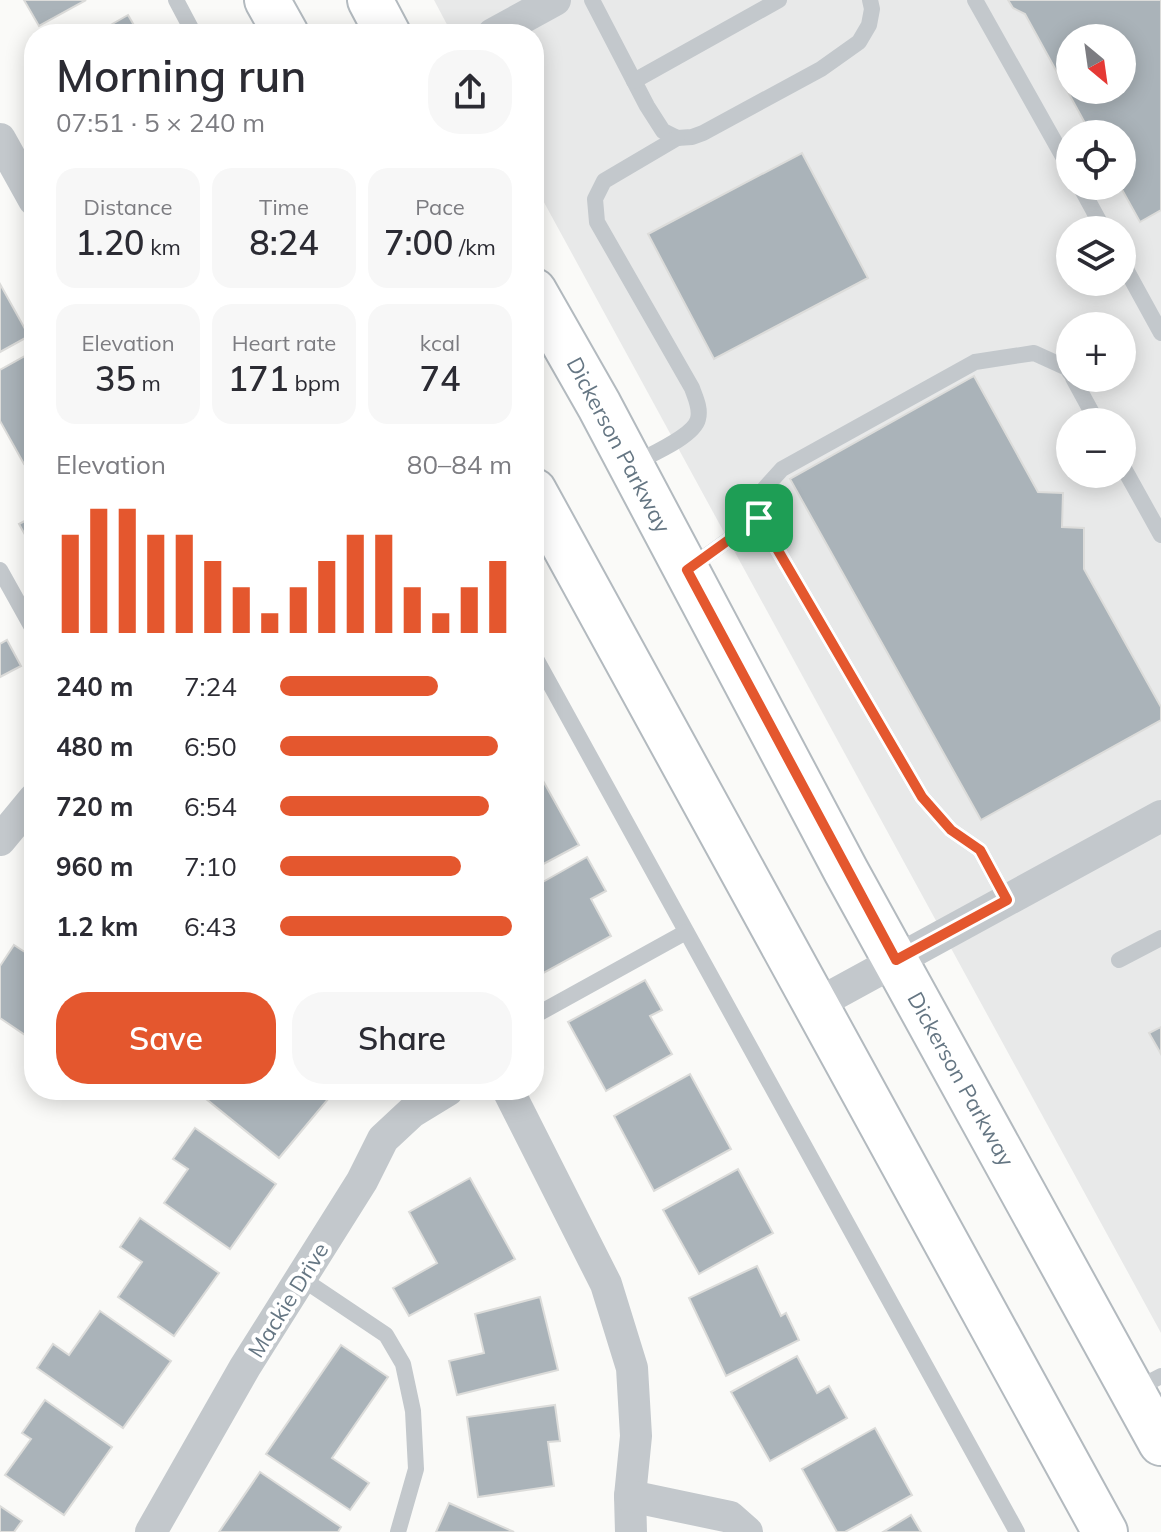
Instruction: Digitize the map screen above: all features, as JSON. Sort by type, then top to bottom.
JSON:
[{"type":"main road","points":[[267,0],[280,24]]},
{"type":"main road","points":[[370,0],[383,24]]},
{"type":"main road","name":"Dickerson Parkway","points":[[544,309],[896,960],[1147,1384],[1161,1443]]},
{"type":"main road","points":[[544,509],[1105,1532]]},
{"type":"street","points":[[511,24],[555,0]]},
{"type":"street","points":[[0,139],[24,182]]},
{"type":"street","points":[[0,840],[24,811]]},
{"type":"street","points":[[815,1005],[1161,816]]},
{"type":"street","name":"Mackie Drive","points":[[151,1532],[245,1367],[362,1181],[383,1139],[412,1112],[432,1100]]},
{"type":"street","points":[[513,1100],[606,1284],[632,1368],[636,1436],[630,1496],[631,1532]]},
{"type":"street","points":[[630,1496],[730,1517],[747,1532]]},
{"type":"lane","points":[[176,0],[189,24]]},
{"type":"lane","points":[[592,0],[663,131],[677,138]]},
{"type":"lane","points":[[634,81],[779,0]]},
{"type":"lane","points":[[631,465],[685,435],[698,422],[699,413],[692,388],[597,222],[595,199],[604,181],[677,138],[703,133],[821,69],[859,42],[869,25],[870,0]]},
{"type":"lane","points":[[975,0],[1056,144]]},
{"type":"lane","points":[[1136,287],[1161,333]]},
{"type":"lane","points":[[1007,900],[980,850],[951,830],[922,797],[759,518],[764,489],[782,469],[975,362],[1034,353],[1056,363]]},
{"type":"lane","points":[[1135,488],[1161,535]]},
{"type":"lane","points":[[687,570],[759,518]]},
{"type":"lane","points":[[0,570],[24,613]]},
{"type":"lane","points":[[544,673],[1017,1532]]},
{"type":"lane","points":[[544,1010],[686,932]]},
{"type":"lane","points":[[1119,960],[1161,938]]},
{"type":"lane","points":[[301,1278],[386,1335],[403,1364],[413,1411],[416,1469],[398,1532]]},
{"type":"shaded area","points":[[434,0],[1161,0],[1161,1333],[544,202],[544,24],[447,24]]},
{"type":"building","points":[[24,0],[86,0],[43,24],[38,24]]},
{"type":"building","points":[[1008,0],[1161,0],[1161,210],[1140,222],[1128,200],[1136,200],[1136,120],[1083,120],[1074,104],[1136,104],[1136,24],[1056,24],[1056,70],[1025,14],[1013,8]]},
{"type":"building","points":[[128,15],[133,24],[112,24]]},
{"type":"building","points":[[802,153],[868,278],[714,359],[648,234]]},
{"type":"building","points":[[0,284],[24,327],[24,339],[0,352]]},
{"type":"building","points":[[24,357],[24,464],[0,421],[0,370]]},
{"type":"building","points":[[974,376],[1038,492],[1063,493],[1062,527],[1084,528],[1084,569],[1161,707],[1161,720],[981,820],[790,479]]},
{"type":"building","points":[[7,640],[21,666],[0,677],[0,644]]},
{"type":"building","points":[[544,782],[579,845],[544,864]]},
{"type":"building","points":[[587,857],[606,891],[591,899],[611,936],[544,973],[544,881]]},
{"type":"building","points":[[14,945],[24,952],[24,1034],[0,1018],[0,966]]},
{"type":"building","points":[[645,980],[662,1010],[650,1016],[672,1054],[606,1091],[568,1022]]},
{"type":"building","points":[[1161,1027],[1161,1054],[1149,1033]]},
{"type":"building","points":[[690,1074],[731,1149],[654,1191],[614,1116]]},
{"type":"building","points":[[207,1100],[327,1100],[279,1158]]},
{"type":"building","points":[[195,1128],[276,1184],[230,1249],[164,1203],[188,1169],[173,1159]]},
{"type":"building","points":[[738,1169],[773,1233],[699,1274],[663,1210]]},
{"type":"building","points":[[470,1178],[515,1259],[409,1316],[393,1288],[437,1263],[409,1212]]},
{"type":"building","points":[[140,1218],[219,1273],[174,1336],[118,1297],[142,1262],[120,1247]]},
{"type":"building","points":[[757,1266],[781,1316],[786,1313],[799,1340],[726,1376],[689,1298]]},
{"type":"building","points":[[540,1297],[558,1370],[457,1395],[449,1361],[484,1353],[475,1314]]},
{"type":"building","points":[[100,1311],[171,1361],[123,1428],[37,1368],[53,1344],[69,1355]]},
{"type":"building","points":[[341,1345],[388,1377],[332,1458],[369,1483],[350,1510],[266,1454]]},
{"type":"building","points":[[797,1356],[817,1393],[829,1386],[847,1418],[770,1461],[731,1392]]},
{"type":"building","points":[[45,1400],[112,1447],[64,1515],[5,1475],[31,1439],[22,1433]]},
{"type":"building","points":[[555,1405],[560,1441],[548,1442],[554,1486],[478,1497],[467,1417]]},
{"type":"building","points":[[875,1428],[912,1495],[845,1532],[837,1532],[802,1469]]},
{"type":"building","points":[[260,1472],[341,1527],[338,1532],[219,1532]]},
{"type":"building","points":[[449,1503],[514,1532],[436,1532]]},
{"type":"building","points":[[0,1506],[22,1521],[14,1532],[0,1532]]},
{"type":"building","points":[[911,1515],[921,1532],[883,1532]]},
{"type":"route","points":[[759,518],[922,797],[951,830],[980,850],[1007,900],[896,960],[687,570],[759,518]]}]
